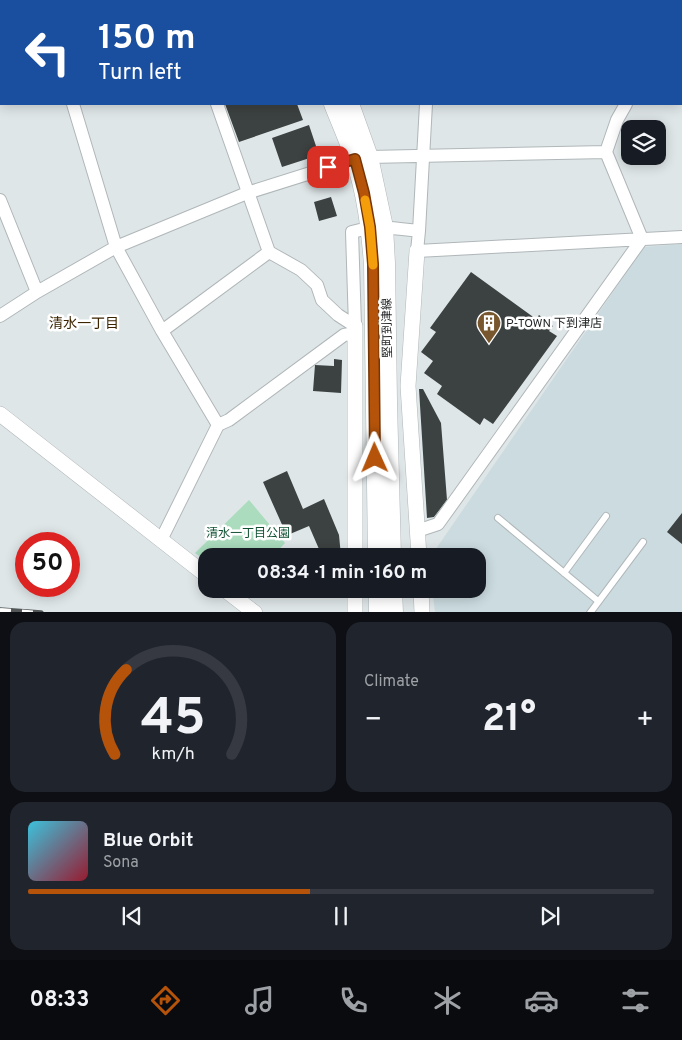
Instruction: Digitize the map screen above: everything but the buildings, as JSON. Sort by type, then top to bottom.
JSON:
[{"type":"main road","name":"堅町到津線","points":[[334,105],[362,158]]},
{"type":"main road","name":"堅町到津線","points":[[350,105],[377,227],[373,264],[391,548]]},
{"type":"main road","name":"堅町到津線","points":[[377,548],[381,401]]},
{"type":"main road","points":[[378,598],[378,612]]},
{"type":"main road","points":[[393,598],[394,612]]},
{"type":"street","points":[[73,105],[116,248],[162,331],[218,424]]},
{"type":"street","points":[[216,105],[269,252],[300,270],[317,285],[322,300],[355,330]]},
{"type":"street","points":[[418,548],[408,386],[426,105]]},
{"type":"street","points":[[625,105],[617,120],[606,152],[642,239]]},
{"type":"street","points":[[0,316],[37,292],[116,248],[247,193],[362,158],[606,152]]},
{"type":"street","points":[[0,200],[37,292]]},
{"type":"street","points":[[355,548],[355,330],[352,232],[377,227],[419,231]]},
{"type":"street","points":[[417,251],[682,237]]},
{"type":"street","points":[[417,531],[438,524],[642,239]]},
{"type":"street","points":[[162,331],[269,252]]},
{"type":"street","points":[[161,540],[218,424],[229,420],[344,335],[355,330]]},
{"type":"street","points":[[0,414],[198,569]]},
{"type":"street","points":[[236,598],[255,612]]},
{"type":"street","points":[[355,598],[355,612]]},
{"type":"street","points":[[421,598],[422,612]]},
{"type":"lane","points":[[564,573],[606,516]]},
{"type":"lane","points":[[498,518],[598,601]]},
{"type":"lane","points":[[590,612],[643,542]]},
{"type":"shaded area","points":[[682,244],[682,612],[435,612],[433,598],[486,598],[486,548],[437,548],[644,247]]},
{"type":"green space","name":"清水一丁目公園","points":[[249,500],[285,543],[280,548],[200,548]]},
{"type":"railway","points":[[0,610],[27,612]]},
{"type":"slow traffic","points":[[365,200],[370,227],[373,265]]},
{"type":"place","name":"P-TOWN 下到津店","points":[[489,344]]},
{"type":"district","name":"清水一丁目","points":[[84,323]]},
{"type":"route","points":[[328,167],[355,159],[370,227],[373,264],[375,458]]}]
